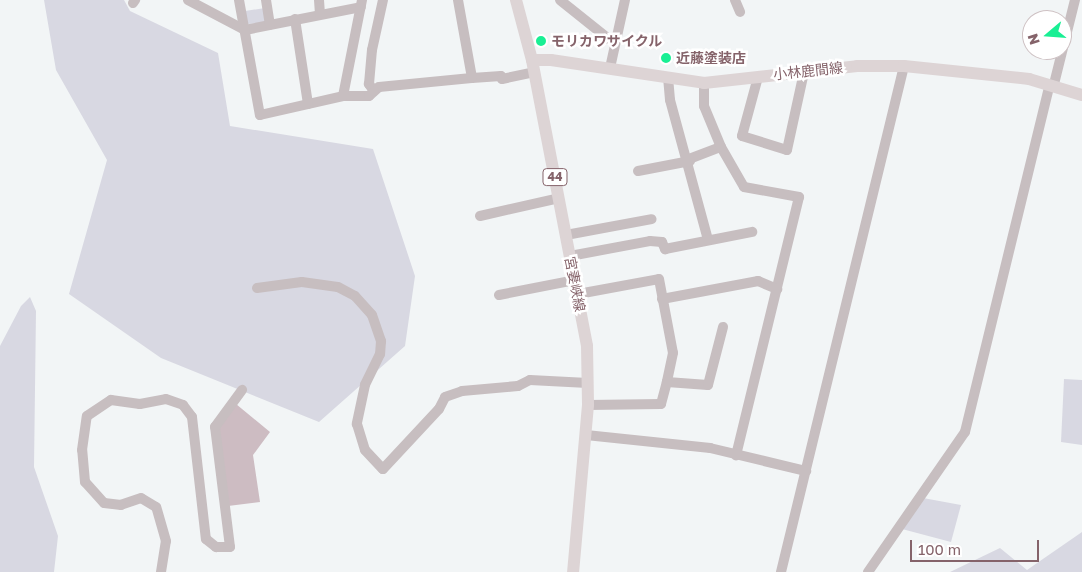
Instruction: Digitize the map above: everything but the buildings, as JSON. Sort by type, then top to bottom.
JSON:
[{"type":"main road","name":"宮妻峡線","points":[[516,0],[533,66],[560,198],[587,346],[588,405],[573,572]]},
{"type":"main road","name":"小林鹿間線","points":[[533,66],[552,60],[704,83],[857,66],[904,66],[997,75],[1052,84],[1082,95]]},
{"type":"street","points":[[188,0],[245,30],[361,4],[343,96]]},
{"type":"street","points":[[239,0],[260,115],[343,96],[369,96],[379,86],[502,76],[502,79],[533,66]]},
{"type":"street","points":[[266,0],[270,24]]},
{"type":"street","points":[[320,0],[320,14]]},
{"type":"street","points":[[374,91],[370,84],[372,50],[383,0]]},
{"type":"street","points":[[458,0],[472,78]]},
{"type":"street","points":[[560,0],[614,44]]},
{"type":"street","points":[[610,68],[625,0]]},
{"type":"street","points":[[735,0],[740,12]]},
{"type":"street","points":[[868,572],[965,432],[1052,84],[1076,0]]},
{"type":"street","points":[[295,19],[308,104]]},
{"type":"street","points":[[781,572],[904,66]]},
{"type":"street","points":[[758,77],[742,136],[787,150],[804,72]]},
{"type":"street","points":[[668,77],[670,100],[689,160],[708,240]]},
{"type":"street","points":[[704,83],[704,106],[721,147],[744,187],[799,197],[736,455]]},
{"type":"street","points":[[638,171],[689,160],[721,147]]},
{"type":"street","points":[[480,216],[560,198]]},
{"type":"street","points":[[566,234],[652,219]]},
{"type":"street","points":[[570,256],[650,241],[662,242],[665,248],[752,232]]},
{"type":"street","points":[[578,294],[659,279],[672,353],[661,404],[588,405]]},
{"type":"street","points":[[499,294],[575,280]]},
{"type":"street","points":[[662,299],[758,281],[777,289]]},
{"type":"street","points":[[257,288],[302,282],[338,287],[355,296],[372,315],[380,340],[380,354],[363,392],[357,424],[366,450],[383,469],[439,409],[445,397],[462,391],[518,386],[530,380],[588,383]]},
{"type":"street","points":[[666,382],[708,385],[723,327]]},
{"type":"street","points":[[161,572],[166,541],[156,507],[141,498],[121,505],[104,503],[85,482],[82,450],[87,416],[110,400],[140,404],[166,399],[183,405],[192,417],[206,539],[209,545],[230,547],[215,427],[242,390]]},
{"type":"street","points":[[586,435],[710,448],[806,470]]},
{"type":"shaded area","points":[[44,0],[124,0],[130,11],[218,53],[230,126],[373,149],[415,276],[405,346],[319,422],[161,358],[69,294],[107,160],[56,70]]},
{"type":"shaded area","points":[[265,8],[266,23],[247,24],[245,11]]},
{"type":"shaded area","points":[[30,297],[36,311],[34,467],[58,536],[54,572],[0,572],[0,346],[21,306]]},
{"type":"shaded area","points":[[1064,379],[1082,380],[1082,445],[1061,442]]},
{"type":"shaded area","points":[[236,404],[270,432],[253,455],[260,502],[228,506],[217,429]]},
{"type":"shaded area","points":[[923,498],[961,505],[951,542],[902,529]]},
{"type":"shaded area","points":[[1082,532],[1082,572],[950,572],[1000,548],[1027,570]]},
{"type":"place","name":"モリカワサイクル","points":[[541,41]]},
{"type":"place","name":"近藤塗装店","points":[[666,58]]}]
